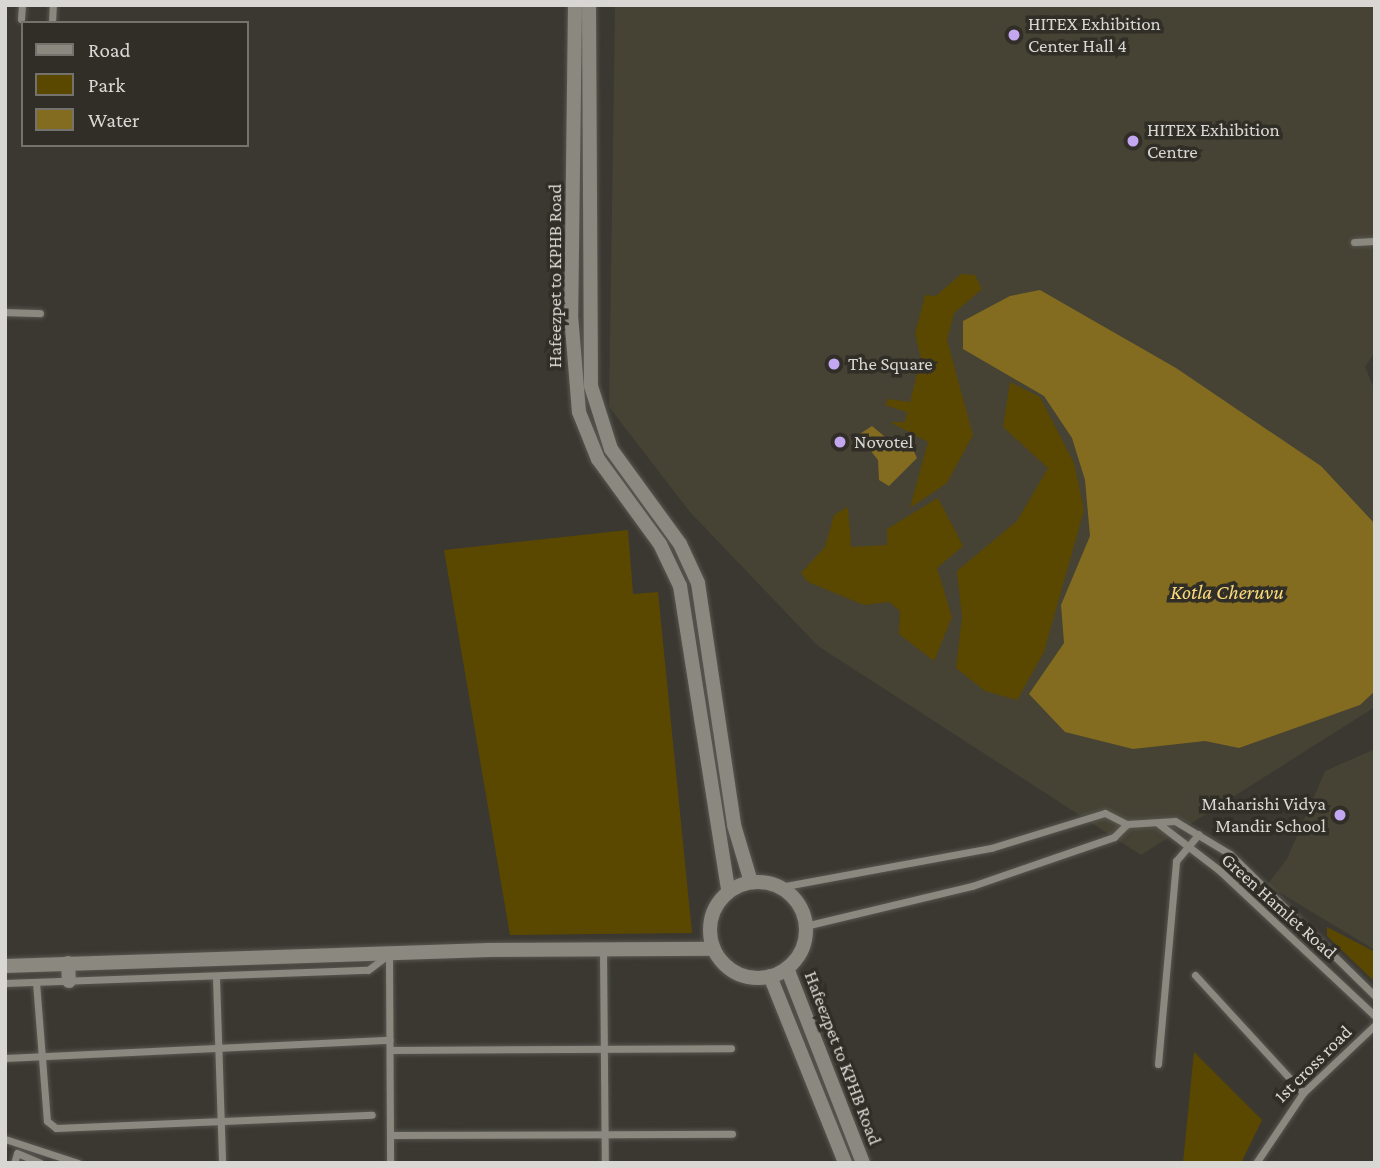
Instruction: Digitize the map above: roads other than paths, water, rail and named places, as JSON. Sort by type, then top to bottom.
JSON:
[{"type":"main road","name":"Hafeezpet to KPHB Road","points":[[575,5],[571,315],[579,412],[598,459],[678,578],[729,890]]},
{"type":"main road","points":[[589,5],[587,311],[593,397],[611,449],[680,544],[698,583],[730,802],[751,882]]},
{"type":"main road","points":[[770,976],[731,970],[714,949],[712,917],[729,890],[751,882],[780,887],[793,897],[805,926]]},
{"type":"main road","name":"Hafeezpet to KPHB Road","points":[[805,926],[798,956],[787,968],[770,976],[845,1163]]},
{"type":"main road","points":[[5,966],[603,948],[714,949]]},
{"type":"main road","points":[[68,963],[69,981]]},
{"type":"main road","name":"Hafeezpet to KPHB Road","points":[[787,968],[863,1163]]},
{"type":"street","points":[[21,19],[22,5]]},
{"type":"street","points":[[1354,242],[1375,241]]},
{"type":"street","points":[[5,312],[40,313]]},
{"type":"street","name":"Green Hamlet Road","points":[[780,887],[991,848],[1105,813],[1127,824],[1175,821],[1230,854],[1375,996]]},
{"type":"street","points":[[805,926],[972,886],[1114,837],[1127,824]]},
{"type":"street","name":"Green Hamlet Road","points":[[1159,824],[1188,849],[1219,870],[1375,1016]]},
{"type":"street","points":[[1158,1064],[1176,861],[1199,834]]},
{"type":"street","points":[[603,948],[605,1163]]},
{"type":"street","points":[[5,983],[216,978],[368,970],[389,954]]},
{"type":"street","points":[[389,954],[390,1163]]},
{"type":"street","points":[[1195,975],[1303,1093]]},
{"type":"street","points":[[216,978],[223,1123],[222,1163]]},
{"type":"street","points":[[36,982],[47,1121],[55,1128],[372,1115]]},
{"type":"street","name":"1st cross road","points":[[1256,1163],[1303,1093],[1375,1026]]},
{"type":"street","points":[[5,1058],[220,1044],[390,1040]]},
{"type":"street","points":[[390,1050],[731,1048]]},
{"type":"street","points":[[390,1135],[732,1134]]},
{"type":"street","points":[[5,1139],[78,1163]]},
{"type":"street","points":[[14,1163],[17,1153],[40,1163]]},
{"type":"water","name":"Kotla Cheruvu","points":[[1040,290],[1176,368],[1321,466],[1375,524],[1375,691],[1360,705],[1239,748],[1205,741],[1133,749],[1065,732],[1029,694],[1064,643],[1061,605],[1090,536],[1085,480],[1072,438],[1044,396],[963,349],[963,321],[1010,296]]},
{"type":"water","points":[[872,426],[890,441],[911,445],[917,458],[889,486],[879,480],[878,460],[858,435]]},
{"type":"place","name":"HITEX Exhibition Center Hall 4","points":[[1014,35]]},
{"type":"place","name":"HITEX Exhibition Centre","points":[[1133,141]]},
{"type":"place","name":"The Square","points":[[834,364]]},
{"type":"place","name":"Novotel","points":[[840,442]]},
{"type":"place","name":"Maharishi Vidya Mandir School","points":[[1340,815]]}]
